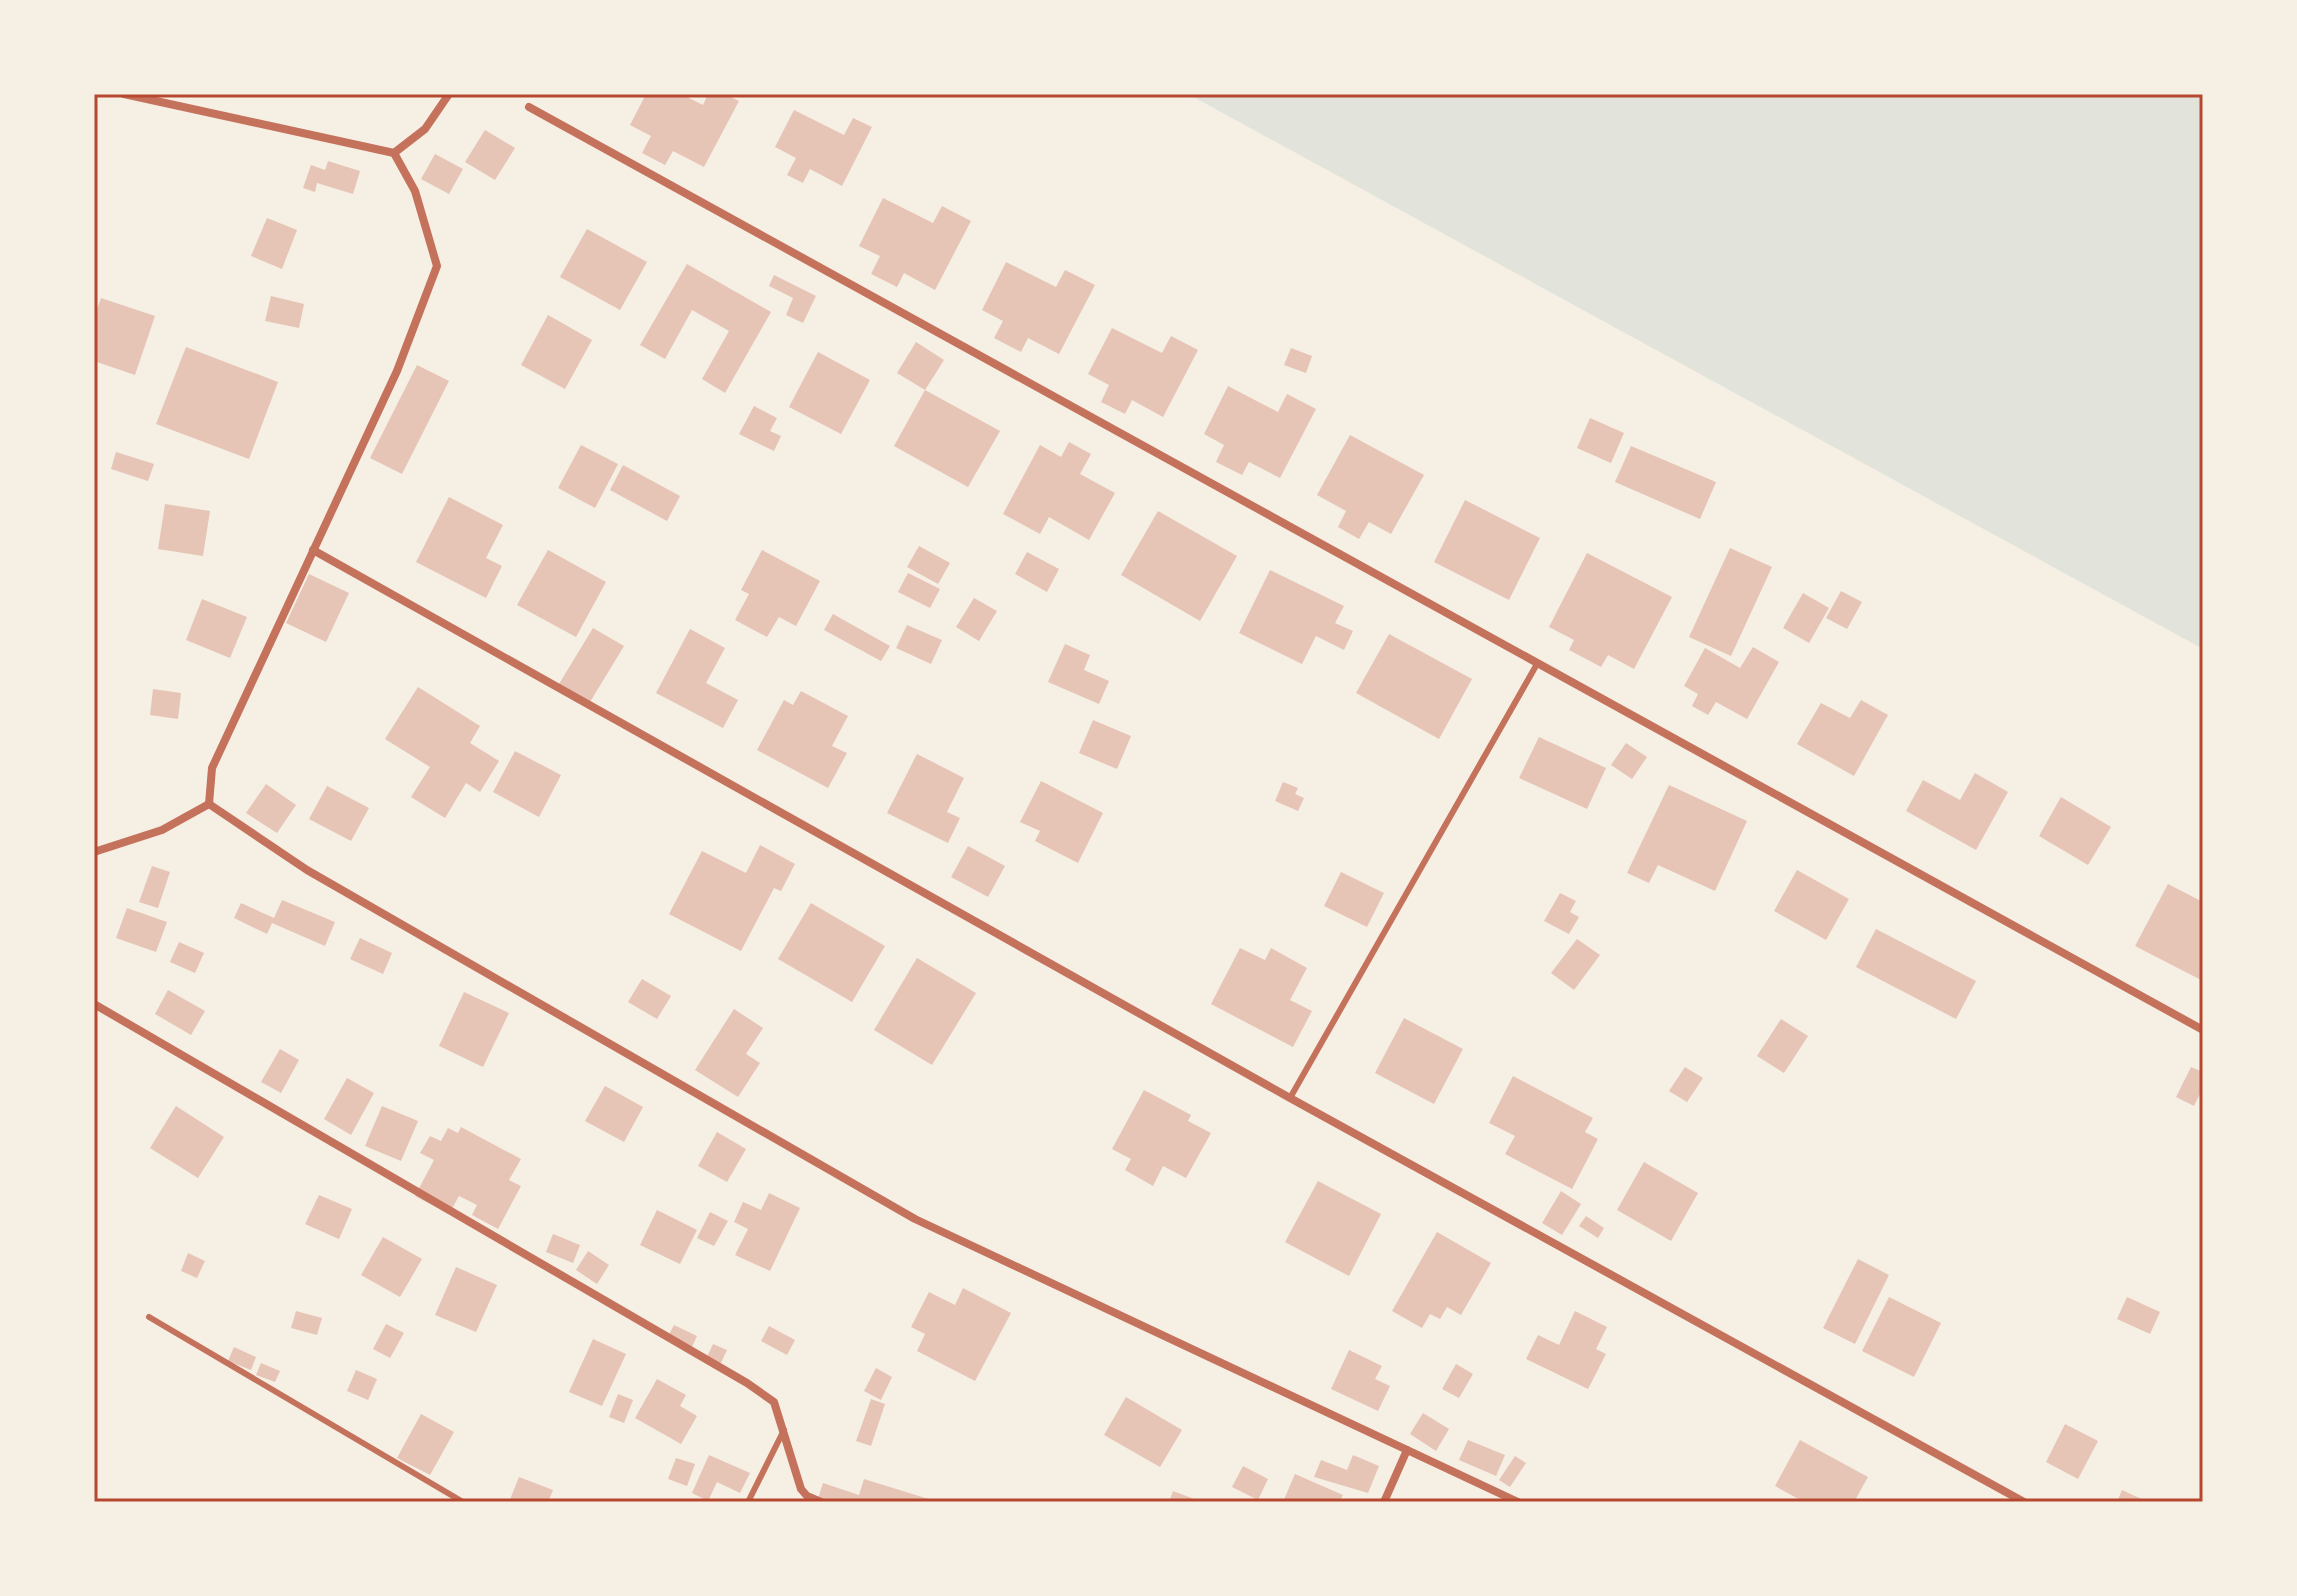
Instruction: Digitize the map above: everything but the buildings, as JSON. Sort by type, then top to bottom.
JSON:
[{"type":"street","points":[[124,94],[394,153],[415,191],[437,266],[397,371],[212,768],[209,804]]},
{"type":"street","points":[[394,153],[425,129],[449,94]]},
{"type":"street","points":[[529,107],[2203,1030]]},
{"type":"street","points":[[313,550],[1290,1098],[2024,1502]]},
{"type":"street","points":[[94,852],[162,830],[209,804]]},
{"type":"street","points":[[209,804],[307,870],[915,1219],[1518,1502]]},
{"type":"street","points":[[94,1004],[747,1383],[774,1402],[801,1489],[807,1496],[821,1502]]},
{"type":"street","points":[[1384,1502],[1407,1450]]},
{"type":"lane","points":[[1290,1098],[1537,664]]},
{"type":"lane","points":[[149,1317],[463,1502]]},
{"type":"lane","points":[[748,1502],[784,1430]]},
{"type":"shaded area","points":[[1188,94],[2203,94],[2203,649]]}]
